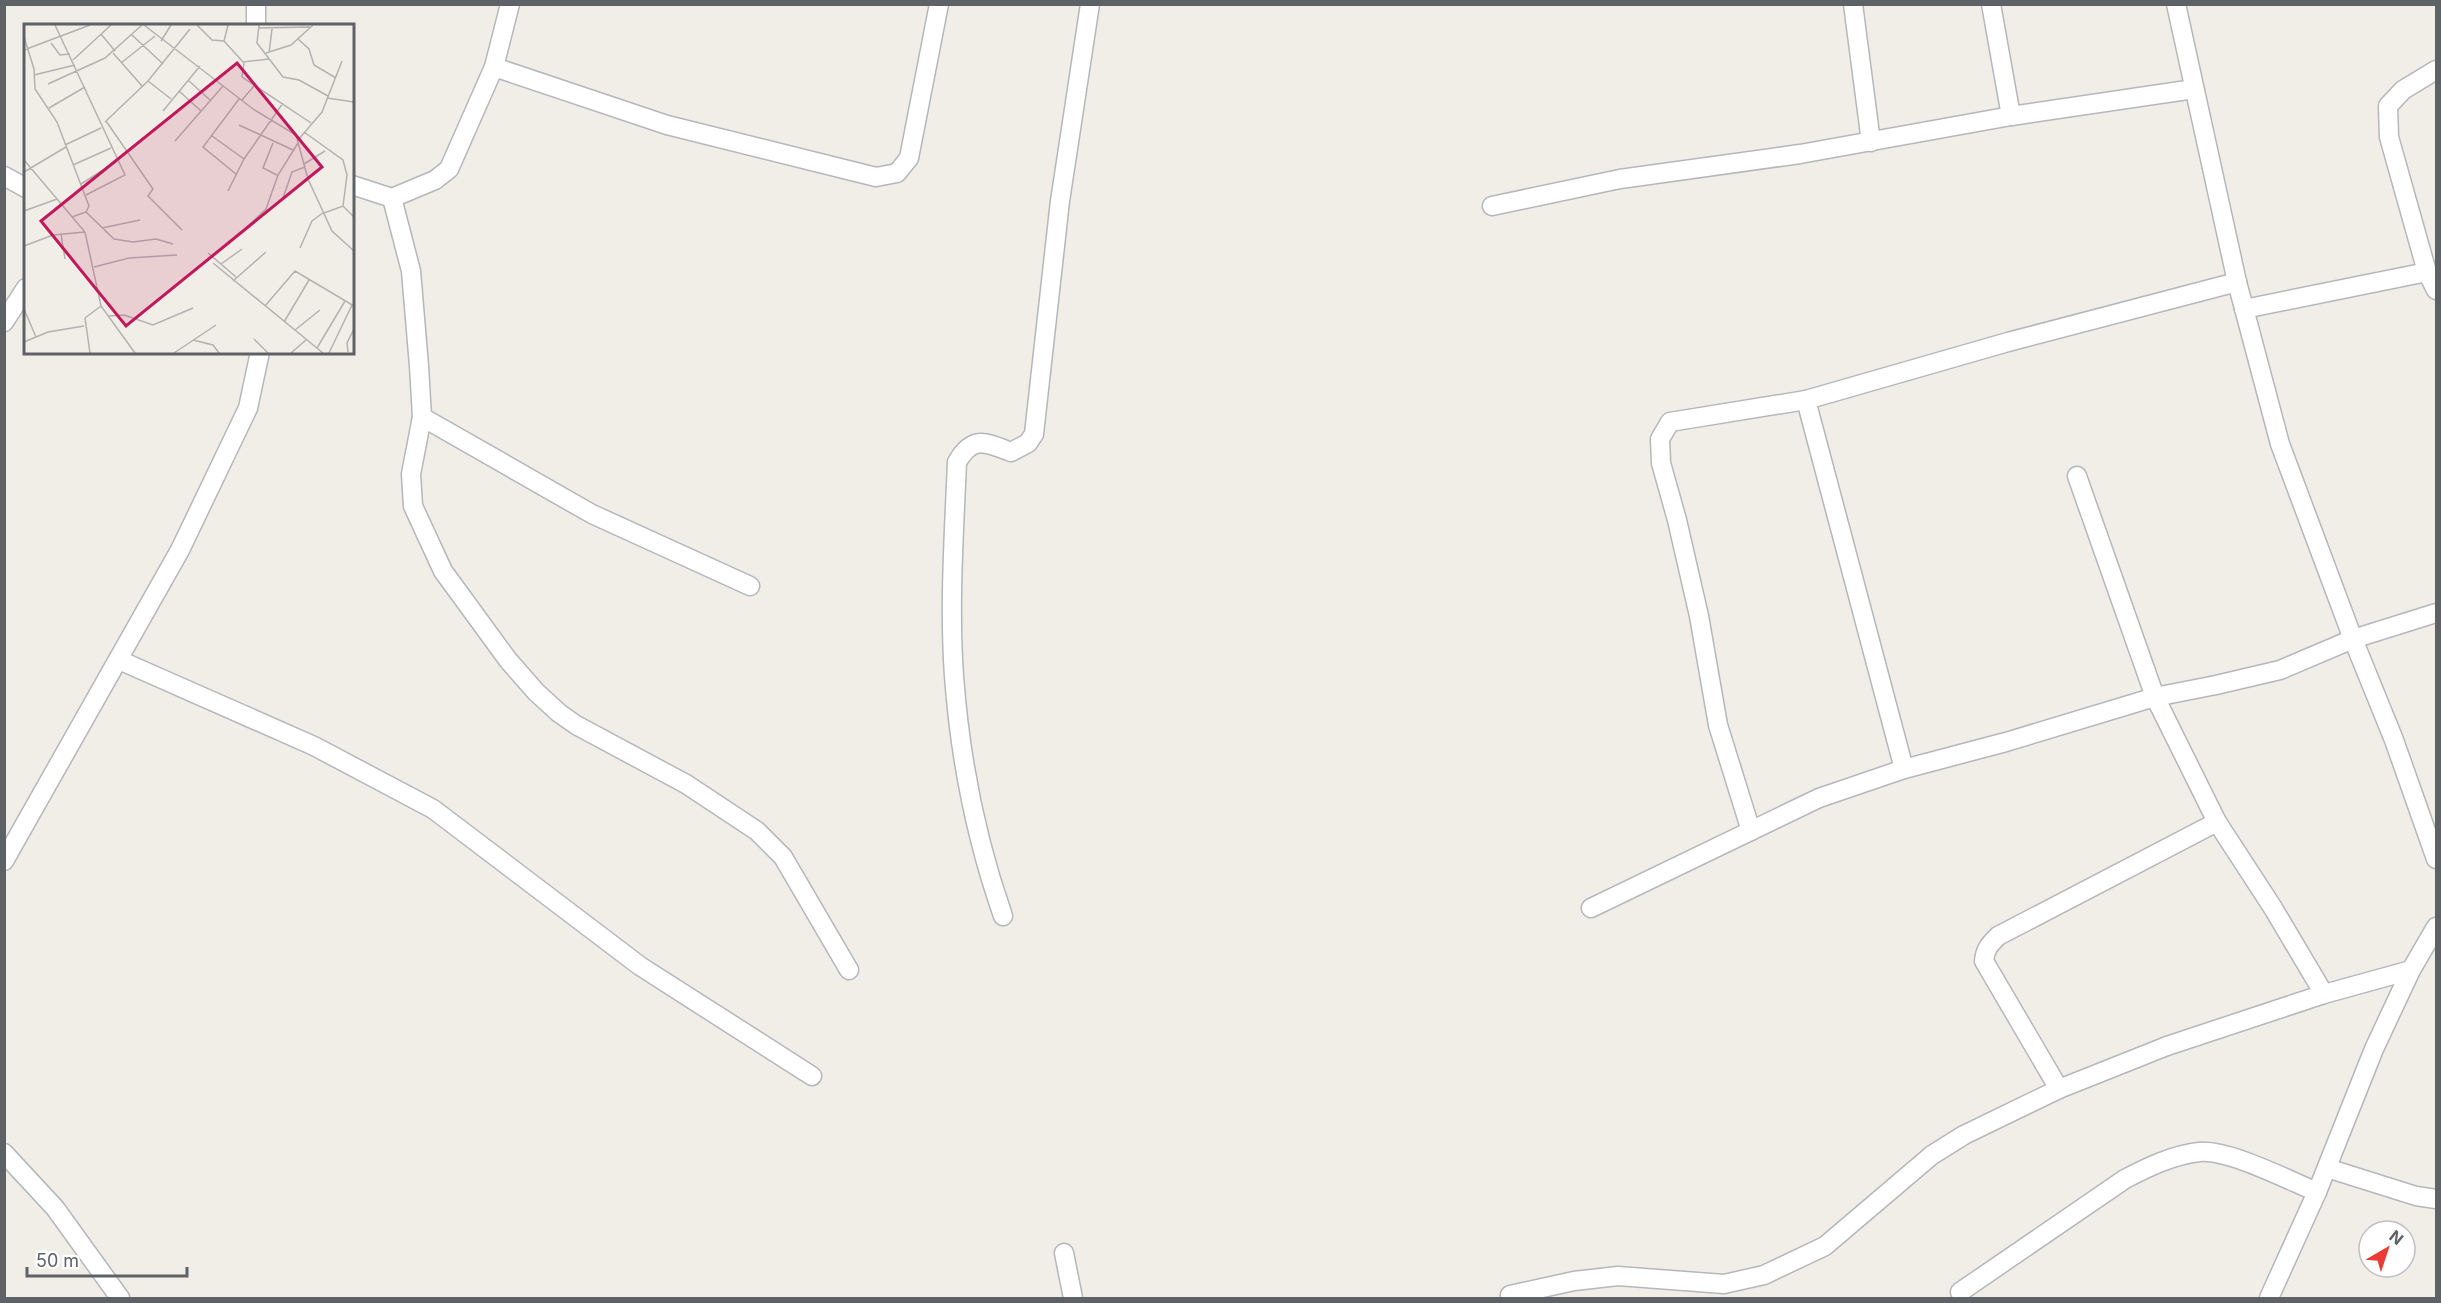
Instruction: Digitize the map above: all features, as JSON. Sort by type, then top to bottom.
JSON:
[{"type":"street","points":[[256,4],[256,24]]},
{"type":"street","points":[[354,186],[392,198],[435,180],[449,169],[494,67],[510,4]]},
{"type":"street","points":[[494,67],[667,125],[876,177],[897,172],[909,158],[938,5],[934,4]]},
{"type":"street","points":[[1003,916],[971,804],[963,758],[954,676],[953,610],[957,462],[966,447],[978,442],[1011,452],[1028,443],[1035,434],[1060,201],[1090,4]]},
{"type":"street","points":[[1853,4],[1871,142]]},
{"type":"street","points":[[1991,4],[2011,116]]},
{"type":"street","points":[[2176,4],[2237,282],[2280,444],[2352,639],[2394,740],[2436,859]]},
{"type":"street","points":[[2436,70],[2403,90],[2388,106],[2389,137],[2427,272],[2436,290]]},
{"type":"street","points":[[1492,206],[1620,179],[1800,154],[2011,116],[2194,89]]},
{"type":"street","points":[[4,176],[24,187]]},
{"type":"street","points":[[392,198],[411,271],[422,417],[411,474],[413,506],[443,571],[508,660],[536,692],[559,713],[576,725],[686,784],[758,831],[783,857],[849,970]]},
{"type":"street","points":[[2244,309],[2427,272]]},
{"type":"street","points":[[1751,831],[1718,725],[1699,616],[1661,463],[1660,439],[1670,422],[1806,400],[2008,342],[2237,282]]},
{"type":"street","points":[[4,322],[24,291]]},
{"type":"street","points":[[4,861],[180,550],[244,416],[260,354]]},
{"type":"street","points":[[1806,400],[1904,769]]},
{"type":"street","points":[[422,417],[592,514],[750,586]]},
{"type":"street","points":[[2077,476],[2154,697],[2217,822],[2273,908],[2324,994]]},
{"type":"street","points":[[1591,908],[1819,798],[1904,769],[2006,742],[2154,697],[2280,670],[2352,639],[2436,613]]},
{"type":"street","points":[[119,660],[314,746],[432,809],[640,966],[812,1076]]},
{"type":"street","points":[[2059,1089],[1984,961],[1984,952],[1998,936],[2217,822]]},
{"type":"street","points":[[2269,1299],[2317,1192],[2358,1086],[2411,969],[2431,943],[2436,927]]},
{"type":"street","points":[[1510,1295],[1574,1281],[1618,1276],[1724,1284],[1764,1275],[1825,1246],[1932,1155],[1964,1136],[2059,1089],[2166,1046],[2324,994],[2411,969]]},
{"type":"street","points":[[1960,1292],[2124,1179],[2150,1166],[2182,1156],[2201,1152],[2222,1155],[2317,1192]]},
{"type":"street","points":[[4,1153],[55,1208],[120,1299]]},
{"type":"street","points":[[2327,1168],[2416,1196],[2436,1199]]},
{"type":"street","points":[[1064,1253],[1073,1299]]}]
